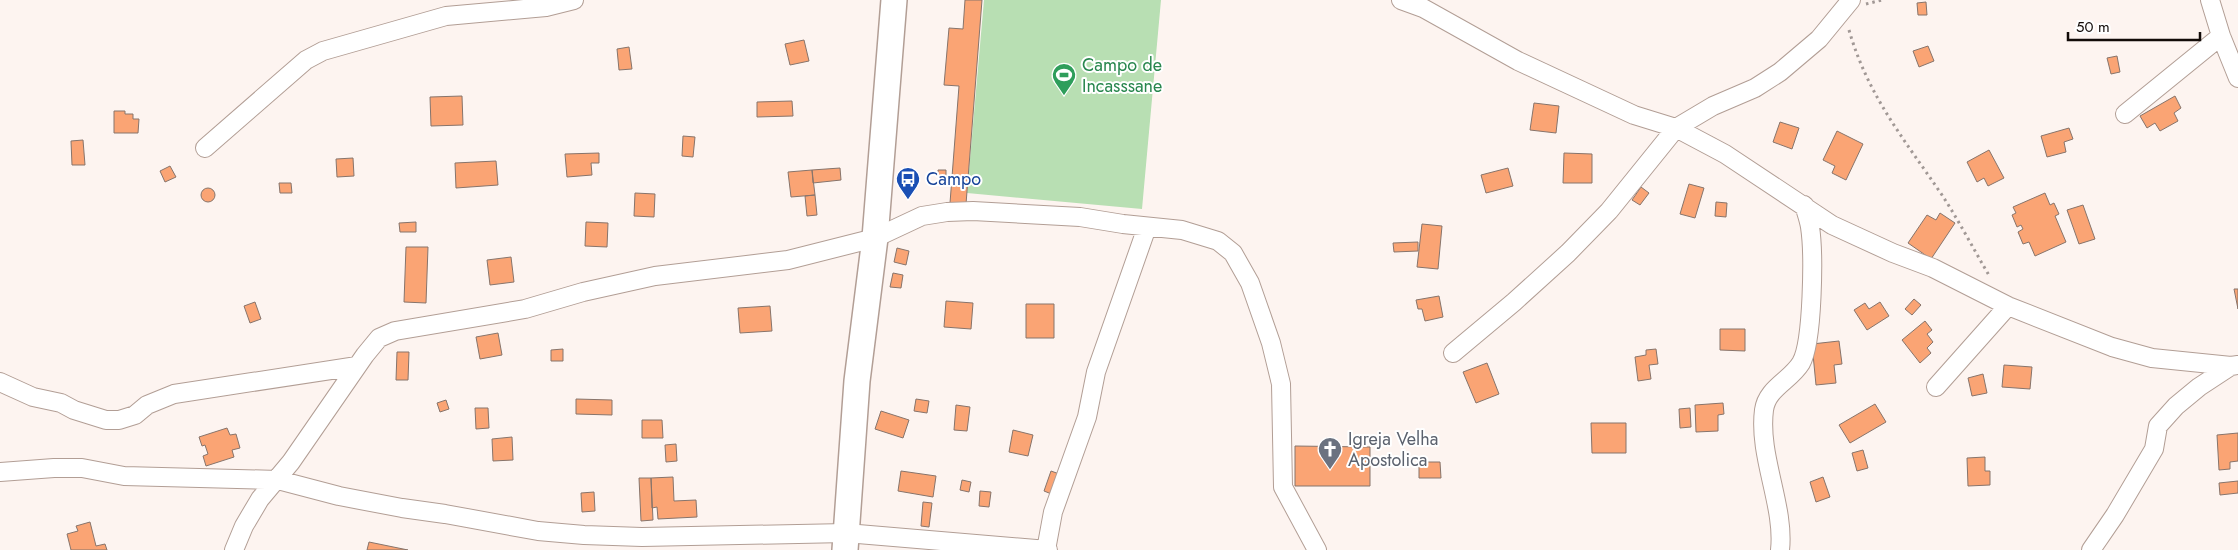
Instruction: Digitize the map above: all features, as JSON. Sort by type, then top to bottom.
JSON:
[{"type":"street","points":[[205,148],[306,60],[323,52],[446,16],[546,7],[574,0]]},
{"type":"street","points":[[845,541],[857,381],[875,238],[894,0]]},
{"type":"street","points":[[1401,0],[1423,8],[1518,61],[1634,115],[1676,128],[1725,154],[1832,225],[1893,253],[1934,268],[2008,306],[2069,332],[2136,354],[2152,358],[2235,365]]},
{"type":"street","points":[[2210,0],[2221,36],[2238,78]]},
{"type":"street","points":[[1454,353],[1514,302],[1602,218],[1640,175],[1676,128],[1713,106],[1755,88],[1780,72],[1819,39],[1847,5]]},
{"type":"street","points":[[2125,114],[2221,36]]},
{"type":"street","points":[[1780,550],[1780,528],[1766,453],[1764,410],[1767,398],[1801,363],[1807,345],[1812,252],[1810,227],[1804,205]]},
{"type":"street","points":[[234,550],[244,526],[260,499],[278,480],[357,366],[379,338],[395,332],[525,309],[583,292],[656,276],[788,260],[875,238],[922,216],[947,212],[973,211],[1080,218],[1182,230],[1218,241],[1233,253],[1250,283],[1271,344],[1281,384],[1283,486],[1317,550]]},
{"type":"street","points":[[0,472],[82,468],[124,476],[278,480],[338,496],[538,531],[642,537],[845,541],[1047,550],[1053,512],[1087,417],[1096,372],[1147,227]]},
{"type":"street","points":[[1936,387],[2008,306]]},
{"type":"street","points":[[2091,550],[2115,515],[2154,449],[2158,426],[2176,406],[2199,387],[2235,365]]},
{"type":"street","points":[[0,382],[33,397],[61,403],[79,412],[106,420],[119,420],[135,415],[147,405],[174,394],[357,366]]},
{"type":"path","points":[[1847,5],[1860,65],[1881,108],[1943,197],[2008,306]]},
{"type":"green space","name":"Campo de Incasssane","points":[[984,0],[1161,0],[1142,209],[967,193]]},
{"type":"building","points":[[965,0],[982,0],[966,204],[950,203],[959,86],[944,85],[949,28],[963,29]]},
{"type":"building","points":[[1926,2],[1927,15],[1918,15],[1917,3]]},
{"type":"building","points":[[804,40],[809,61],[790,65],[785,44]]},
{"type":"building","points":[[1928,46],[1934,61],[1919,67],[1913,51]]},
{"type":"building","points":[[629,47],[632,69],[619,70],[617,49]]},
{"type":"building","points":[[2117,56],[2120,72],[2111,74],[2107,58]]},
{"type":"building","points":[[462,96],[463,125],[431,126],[430,97]]},
{"type":"building","points":[[2175,96],[2181,108],[2174,113],[2178,121],[2160,131],[2155,123],[2147,128],[2140,116]]},
{"type":"building","points":[[792,101],[793,116],[757,117],[757,102]]},
{"type":"building","points":[[1534,103],[1559,106],[1556,133],[1530,130]]},
{"type":"building","points":[[114,111],[125,111],[125,114],[133,114],[133,119],[139,119],[138,133],[114,133]]},
{"type":"building","points":[[1780,122],[1799,128],[1792,149],[1773,142]]},
{"type":"building","points":[[2069,128],[2073,139],[2064,142],[2066,152],[2047,157],[2041,136]]},
{"type":"building","points":[[1837,131],[1863,144],[1846,180],[1832,173],[1835,166],[1823,160]]},
{"type":"building","points":[[683,136],[695,137],[693,157],[682,156]]},
{"type":"building","points":[[83,140],[85,165],[72,165],[71,141]]},
{"type":"building","points":[[1989,150],[2004,178],[1988,186],[1984,178],[1977,182],[1967,162]]},
{"type":"building","points":[[599,153],[599,163],[591,163],[592,175],[567,177],[565,154]]},
{"type":"building","points":[[1564,153],[1592,154],[1592,183],[1563,183]]},
{"type":"building","points":[[353,158],[354,176],[337,177],[336,159]]},
{"type":"building","points":[[496,161],[498,185],[456,188],[455,163]]},
{"type":"building","points":[[170,166],[176,177],[165,182],[160,171]]},
{"type":"building","points":[[840,168],[841,180],[813,183],[812,170]]},
{"type":"building","points":[[1508,168],[1513,186],[1486,193],[1481,175]]},
{"type":"building","points":[[812,170],[815,195],[791,197],[788,172]]},
{"type":"building","points":[[938,170],[946,170],[946,176],[938,176]]},
{"type":"building","points":[[279,183],[291,183],[292,193],[280,193]]},
{"type":"building","points":[[1689,184],[1704,188],[1695,218],[1680,214]]},
{"type":"building","points":[[1641,187],[1649,193],[1640,205],[1632,200]]},
{"type":"building","points":[[205,188],[211,188],[215,195],[211,202],[205,202],[201,198],[201,192]]},
{"type":"building","points":[[635,193],[655,194],[654,217],[634,216]]},
{"type":"building","points":[[2045,193],[2050,205],[2054,203],[2059,214],[2055,216],[2066,242],[2035,256],[2029,242],[2023,244],[2018,232],[2023,229],[2021,225],[2017,227],[2012,215],[2016,213],[2013,207]]},
{"type":"building","points":[[815,195],[817,215],[807,216],[805,196]]},
{"type":"building","points":[[1716,202],[1727,203],[1726,217],[1715,216]]},
{"type":"building","points":[[2083,205],[2095,239],[2079,244],[2067,210]]},
{"type":"building","points":[[1940,213],[1955,223],[1931,259],[1908,243],[1927,215],[1936,220]]},
{"type":"building","points":[[416,222],[416,232],[400,232],[399,223]]},
{"type":"building","points":[[586,222],[608,223],[607,247],[585,246]]},
{"type":"building","points":[[1422,224],[1442,226],[1438,269],[1417,267]]},
{"type":"building","points":[[1418,242],[1418,251],[1394,252],[1393,243]]},
{"type":"building","points":[[406,247],[428,247],[426,303],[404,302]]},
{"type":"building","points":[[897,248],[909,251],[906,265],[894,262]]},
{"type":"building","points":[[511,257],[514,282],[490,285],[487,260]]},
{"type":"building","points":[[893,273],[903,275],[901,288],[890,287]]},
{"type":"building","points":[[2234,289],[2238,289],[2238,309]]},
{"type":"building","points":[[1439,296],[1443,317],[1425,321],[1422,309],[1418,309],[1416,300]]},
{"type":"building","points":[[1914,299],[1921,305],[1912,315],[1905,309]]},
{"type":"building","points":[[946,301],[973,303],[971,329],[944,327]]},
{"type":"building","points":[[255,302],[261,319],[250,323],[244,306]]},
{"type":"building","points":[[1880,302],[1889,316],[1867,330],[1854,310],[1865,303],[1869,309]]},
{"type":"building","points":[[1026,304],[1054,304],[1054,338],[1026,338]]},
{"type":"building","points":[[770,306],[772,331],[740,333],[738,308]]},
{"type":"building","points":[[1925,321],[1932,330],[1927,334],[1933,342],[1927,348],[1931,353],[1920,363],[1902,340]]},
{"type":"building","points":[[1720,329],[1745,329],[1745,351],[1720,350]]},
{"type":"building","points":[[498,333],[502,355],[480,359],[476,337]]},
{"type":"building","points":[[1839,341],[1842,364],[1834,365],[1836,383],[1816,385],[1812,344]]},
{"type":"building","points":[[563,349],[563,361],[551,361],[551,350]]},
{"type":"building","points":[[1656,349],[1658,364],[1649,365],[1651,379],[1638,381],[1635,357],[1646,355],[1646,350]]},
{"type":"building","points":[[397,352],[409,352],[408,380],[396,380]]},
{"type":"building","points":[[1487,363],[1499,394],[1476,403],[1463,372]]},
{"type":"building","points":[[2004,365],[2032,367],[2030,389],[2002,387]]},
{"type":"building","points":[[1983,374],[1987,393],[1972,396],[1968,378]]},
{"type":"building","points":[[576,399],[612,400],[612,415],[576,414]]},
{"type":"building","points":[[916,399],[929,401],[927,413],[914,411]]},
{"type":"building","points":[[446,400],[449,409],[440,412],[437,403]]},
{"type":"building","points":[[1723,403],[1724,414],[1718,415],[1718,431],[1696,432],[1695,405]]},
{"type":"building","points":[[1875,404],[1886,422],[1850,443],[1839,425]]},
{"type":"building","points":[[956,405],[970,407],[967,431],[954,430]]},
{"type":"building","points":[[475,408],[488,408],[489,428],[476,429]]},
{"type":"building","points":[[1690,408],[1691,427],[1680,428],[1679,409]]},
{"type":"building","points":[[881,411],[909,420],[903,438],[875,429]]},
{"type":"building","points":[[642,420],[662,420],[663,438],[642,438]]},
{"type":"building","points":[[1591,423],[1626,423],[1626,453],[1592,453]]},
{"type":"building","points":[[227,428],[230,435],[236,434],[240,448],[232,450],[234,457],[206,466],[203,456],[208,454],[205,445],[202,446],[199,437]]},
{"type":"building","points":[[1013,430],[1033,435],[1028,456],[1009,452]]},
{"type":"building","points":[[2238,433],[2238,461],[2230,462],[2230,469],[2219,470],[2217,435]]},
{"type":"building","points":[[512,437],[513,460],[493,461],[492,439]]},
{"type":"building","points":[[676,444],[677,461],[666,462],[665,445]]},
{"type":"building","points":[[1295,446],[1370,447],[1370,486],[1295,486]]},
{"type":"building","points":[[1863,450],[1868,468],[1857,471],[1852,453]]},
{"type":"building","points":[[1985,457],[1985,471],[1990,471],[1990,485],[1968,486],[1967,458]]},
{"type":"building","points":[[1419,462],[1440,462],[1441,478],[1419,478]]},
{"type":"building","points":[[901,471],[936,476],[933,497],[898,491]]},
{"type":"building","points":[[1051,471],[1062,475],[1054,495],[1044,491]]},
{"type":"building","points":[[673,477],[674,501],[696,500],[697,517],[658,519],[657,507],[652,508],[651,478]]},
{"type":"building","points":[[1823,477],[1830,497],[1816,502],[1810,482]]},
{"type":"building","points":[[639,478],[651,478],[653,520],[641,521]]},
{"type":"building","points":[[962,480],[971,482],[969,492],[960,490]]},
{"type":"building","points":[[2238,481],[2238,493],[2220,495],[2219,483]]},
{"type":"building","points":[[980,491],[991,492],[989,507],[979,506]]},
{"type":"building","points":[[594,492],[595,511],[582,512],[581,493]]},
{"type":"building","points":[[923,502],[932,503],[929,527],[921,526]]},
{"type":"building","points":[[90,522],[96,546],[105,544],[107,550],[71,550],[67,534],[78,531],[76,526]]},
{"type":"building","points":[[369,542],[408,550],[367,550]]},
{"type":"place","name":"Campo de Incasssane","points":[[1064,96]]},
{"type":"place","name":"Campo","points":[[908,200]]},
{"type":"place","name":"Igreja Velha Apostolica","points":[[1330,470]]}]
